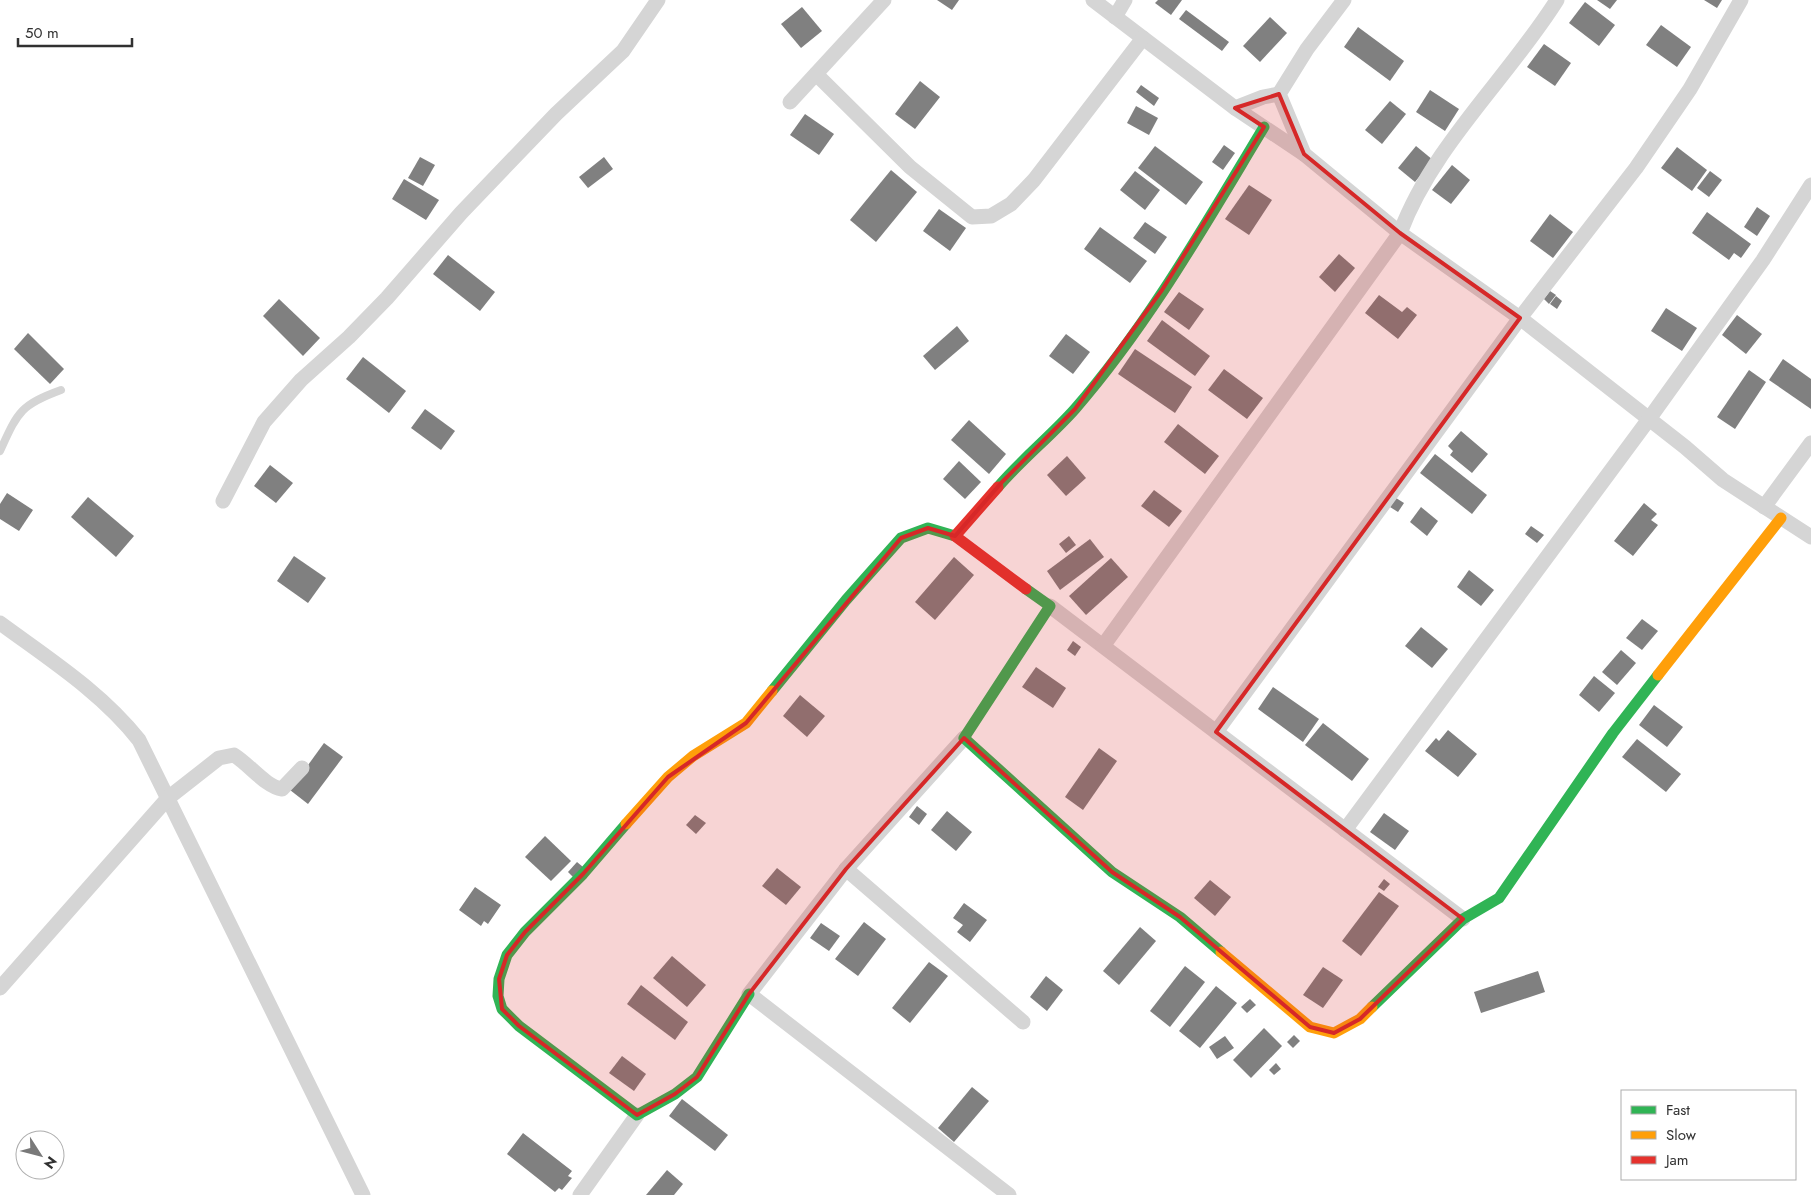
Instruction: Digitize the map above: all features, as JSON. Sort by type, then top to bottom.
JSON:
[{"type":"street","points":[[223,501],[264,422],[301,380],[349,338],[387,298],[461,212],[556,114],[623,51],[658,0]]},
{"type":"street","points":[[790,102],[884,0]]},
{"type":"street","points":[[1093,0],[1235,108],[1304,154],[1400,233],[1520,318],[1649,419],[1723,480],[1811,537]]},
{"type":"street","points":[[1115,16],[1125,0]]},
{"type":"street","points":[[1279,94],[1307,49],[1344,0]]},
{"type":"street","points":[[1103,646],[1400,233],[1408,212],[1444,154],[1493,86],[1537,32],[1557,0]]},
{"type":"street","points":[[1649,137],[1669,112],[1687,78],[1721,31],[1740,0]]},
{"type":"street","points":[[1216,732],[1520,318],[1636,168],[1690,88],[1740,0]]},
{"type":"street","points":[[816,74],[910,167],[972,217],[991,216],[1011,204],[1034,180],[1142,38]]},
{"type":"street","points":[[1235,108],[1264,96],[1279,94]]},
{"type":"street","points":[[1279,94],[1304,154]]},
{"type":"street","points":[[955,536],[1002,482],[1075,410],[1122,349],[1193,244],[1264,127]]},
{"type":"street","points":[[1345,830],[1649,419],[1763,260],[1811,185]]},
{"type":"street","points":[[1764,507],[1811,443]]},
{"type":"street","points":[[964,738],[1112,872],[1180,917],[1310,1027],[1334,1033],[1360,1018],[1463,919],[1499,898],[1613,733],[1781,518]]},
{"type":"street","points":[[638,1115],[519,1026],[502,1009],[498,996],[499,979],[507,955],[525,932],[583,874],[668,777],[693,756],[746,723],[846,600],[901,538],[928,528],[955,536],[1463,919]]},
{"type":"street","points":[[580,1195],[638,1115],[675,1094],[696,1076],[749,994],[846,869],[964,738],[1050,606]]},
{"type":"street","points":[[0,623],[95,693],[120,716],[139,740],[363,1195]]},
{"type":"street","points":[[0,988],[168,798],[219,758],[234,755],[249,764],[272,788],[282,789],[302,768]]},
{"type":"street","points":[[846,869],[1023,1022]]},
{"type":"street","points":[[749,994],[1009,1195]]},
{"type":"lane","points":[[0,451],[14,420],[33,401],[61,390]]},
{"type":"highlighted area","points":[[1279,94],[1304,154],[1400,233],[1520,318],[1216,732],[1463,919],[1360,1019],[1334,1033],[1310,1027],[1180,917],[1112,872],[964,738],[846,869],[749,994],[697,1077],[675,1094],[637,1115],[519,1026],[502,1009],[499,979],[507,955],[525,932],[583,874],[668,777],[746,723],[901,538],[928,528],[955,536],[1002,482],[1075,409],[1162,290],[1264,127],[1235,108]]},
{"type":"building","points":[[937,0],[959,0],[952,10]]},
{"type":"building","points":[[1158,0],[1182,0],[1171,15],[1155,3]]},
{"type":"building","points":[[1597,0],[1617,0],[1610,9]]},
{"type":"building","points":[[1704,0],[1722,0],[1717,8]]},
{"type":"building","points":[[1585,2],[1615,25],[1599,46],[1569,23]]},
{"type":"building","points":[[802,7],[822,31],[801,48],[781,24]]},
{"type":"building","points":[[1186,10],[1229,42],[1222,51],[1179,19]]},
{"type":"building","points":[[1270,17],[1287,33],[1260,62],[1243,46]]},
{"type":"building","points":[[1661,25],[1691,47],[1677,67],[1646,45]]},
{"type":"building","points":[[1358,27],[1404,61],[1390,81],[1344,47]]},
{"type":"building","points":[[1544,44],[1571,63],[1555,86],[1527,67]]},
{"type":"building","points":[[920,81],[940,97],[915,129],[895,114]]},
{"type":"building","points":[[1141,85],[1159,98],[1154,106],[1136,92]]},
{"type":"building","points":[[1430,90],[1459,109],[1445,131],[1416,112]]},
{"type":"building","points":[[1390,101],[1406,114],[1382,144],[1365,130]]},
{"type":"building","points":[[1136,106],[1158,118],[1149,135],[1127,123]]},
{"type":"building","points":[[805,114],[834,134],[819,155],[790,135]]},
{"type":"building","points":[[1224,145],[1235,153],[1223,170],[1212,162]]},
{"type":"building","points":[[1155,146],[1203,182],[1186,205],[1138,168]]},
{"type":"building","points":[[1416,146],[1433,160],[1415,182],[1398,168]]},
{"type":"building","points":[[1677,147],[1707,170],[1692,191],[1661,168]]},
{"type":"building","points":[[420,157],[435,165],[423,186],[408,178]]},
{"type":"building","points":[[604,157],[613,169],[588,188],[579,177]]},
{"type":"building","points":[[1452,165],[1470,180],[1451,204],[1432,190]]},
{"type":"building","points":[[891,170],[917,192],[876,242],[850,220]]},
{"type":"building","points":[[1135,171],[1160,190],[1145,210],[1120,190]]},
{"type":"building","points":[[1710,171],[1722,180],[1709,197],[1697,188]]},
{"type":"building","points":[[404,179],[439,200],[426,220],[392,199]]},
{"type":"building","points":[[1249,185],[1272,200],[1249,235],[1225,219]]},
{"type":"building","points":[[1757,207],[1770,216],[1757,236],[1744,227]]},
{"type":"building","points":[[939,209],[966,228],[950,251],[923,231]]},
{"type":"building","points":[[1707,212],[1751,244],[1741,258],[1734,253],[1729,260],[1692,233]]},
{"type":"building","points":[[1550,214],[1573,232],[1553,258],[1530,241]]},
{"type":"building","points":[[1145,222],[1167,237],[1155,254],[1133,238]]},
{"type":"building","points":[[1100,227],[1147,261],[1130,283],[1084,249]]},
{"type":"building","points":[[1339,254],[1355,268],[1335,292],[1319,277]]},
{"type":"building","points":[[448,255],[495,292],[480,311],[433,274]]},
{"type":"building","points":[[1550,291],[1556,295],[1549,304],[1544,299]]},
{"type":"building","points":[[1179,292],[1204,309],[1189,330],[1164,312]]},
{"type":"building","points":[[1379,295],[1402,312],[1407,307],[1417,315],[1398,339],[1365,313]]},
{"type":"building","points":[[1556,296],[1562,301],[1557,309],[1550,304]]},
{"type":"building","points":[[279,299],[320,338],[303,356],[263,316]]},
{"type":"building","points":[[1666,308],[1697,328],[1682,351],[1651,331]]},
{"type":"building","points":[[1737,315],[1762,334],[1746,354],[1722,335]]},
{"type":"building","points":[[1162,320],[1210,356],[1195,376],[1147,341]]},
{"type":"building","points":[[957,326],[969,341],[935,370],[923,356]]},
{"type":"building","points":[[28,333],[64,369],[50,384],[14,349]]},
{"type":"building","points":[[1066,334],[1090,352],[1073,374],[1049,356]]},
{"type":"building","points":[[1135,349],[1192,387],[1175,413],[1118,374]]},
{"type":"building","points":[[363,357],[406,391],[389,413],[346,379]]},
{"type":"building","points":[[1783,359],[1811,379],[1811,409],[1769,380]]},
{"type":"building","points":[[1224,369],[1263,398],[1247,419],[1208,390]]},
{"type":"building","points":[[1749,370],[1766,382],[1735,429],[1717,417]]},
{"type":"building","points":[[425,409],[455,431],[441,450],[411,428]]},
{"type":"building","points":[[969,420],[1006,454],[989,474],[951,440]]},
{"type":"building","points":[[1178,424],[1219,456],[1205,474],[1164,442]]},
{"type":"building","points":[[1461,431],[1488,454],[1472,473],[1450,455],[1453,451],[1448,446]]},
{"type":"building","points":[[1435,454],[1487,495],[1472,514],[1420,473]]},
{"type":"building","points":[[1067,456],[1086,478],[1066,496],[1047,475]]},
{"type":"building","points":[[959,461],[981,482],[965,499],[943,479]]},
{"type":"building","points":[[270,465],[293,483],[276,503],[254,486]]},
{"type":"building","points":[[1154,490],[1182,511],[1169,527],[1141,506]]},
{"type":"building","points":[[7,493],[33,510],[19,531],[0,519],[0,504]]},
{"type":"building","points":[[88,497],[134,536],[116,557],[71,517]]},
{"type":"building","points":[[1396,498],[1404,503],[1398,512],[1390,507]]},
{"type":"building","points":[[1644,503],[1657,514],[1651,520],[1658,525],[1633,556],[1614,541]]},
{"type":"building","points":[[1421,507],[1438,521],[1427,536],[1410,522]]},
{"type":"building","points":[[1531,526],[1544,535],[1537,543],[1525,534]]},
{"type":"building","points":[[1069,536],[1076,545],[1066,553],[1059,544]]},
{"type":"building","points":[[1090,539],[1104,557],[1060,590],[1047,571]]},
{"type":"building","points":[[294,556],[326,578],[308,603],[277,581]]},
{"type":"building","points":[[954,557],[974,575],[935,620],[915,602]]},
{"type":"building","points":[[1111,558],[1128,577],[1086,615],[1069,596]]},
{"type":"building","points":[[1469,570],[1494,590],[1481,606],[1457,587]]},
{"type":"building","points":[[1642,619],[1658,631],[1642,650],[1626,638]]},
{"type":"building","points":[[1421,627],[1448,649],[1432,668],[1405,646]]},
{"type":"building","points":[[1073,641],[1081,647],[1075,656],[1067,650]]},
{"type":"building","points":[[1621,650],[1636,663],[1617,685],[1602,672]]},
{"type":"building","points":[[1036,667],[1066,688],[1053,708],[1022,687]]},
{"type":"building","points":[[1594,676],[1615,693],[1599,712],[1579,695]]},
{"type":"building","points":[[1273,687],[1319,719],[1303,742],[1258,709]]},
{"type":"building","points":[[800,695],[825,716],[807,737],[783,716]]},
{"type":"building","points":[[1654,705],[1683,727],[1667,747],[1639,725]]},
{"type":"building","points":[[1323,723],[1369,759],[1352,781],[1305,745]]},
{"type":"building","points":[[1448,730],[1477,754],[1458,777],[1425,751],[1436,738],[1439,741]]},
{"type":"building","points":[[1637,739],[1681,774],[1666,792],[1622,757]]},
{"type":"building","points":[[324,743],[343,757],[308,804],[290,790]]},
{"type":"building","points":[[1099,748],[1117,761],[1083,810],[1065,797]]},
{"type":"building","points":[[917,806],[927,814],[919,825],[909,817]]},
{"type":"building","points":[[947,811],[972,832],[956,851],[931,830]]},
{"type":"building","points":[[1384,813],[1409,831],[1395,850],[1370,832]]},
{"type":"building","points":[[695,815],[706,823],[696,834],[686,825]]},
{"type":"building","points":[[545,836],[571,861],[551,881],[525,857]]},
{"type":"building","points":[[577,862],[583,867],[573,877],[568,872]]},
{"type":"building","points":[[777,868],[801,887],[786,905],[762,886]]},
{"type":"building","points":[[1384,879],[1390,884],[1384,891],[1378,887]]},
{"type":"building","points":[[1210,880],[1231,897],[1215,916],[1194,898]]},
{"type":"building","points":[[475,887],[501,905],[488,924],[484,921],[481,926],[459,910]]},
{"type":"building","points":[[1379,892],[1399,906],[1361,956],[1342,941]]},
{"type":"building","points":[[964,903],[987,920],[970,942],[957,932],[963,925],[953,918]]},
{"type":"building","points":[[864,922],[886,939],[858,976],[835,959]]},
{"type":"building","points":[[821,923],[840,936],[829,951],[810,938]]},
{"type":"building","points":[[1140,927],[1156,941],[1119,985],[1103,971]]},
{"type":"building","points":[[672,956],[706,985],[687,1007],[653,978]]},
{"type":"building","points":[[929,962],[948,976],[910,1023],[892,1008]]},
{"type":"building","points":[[1185,966],[1205,982],[1170,1027],[1150,1011]]},
{"type":"building","points":[[1323,967],[1343,980],[1323,1008],[1303,995]]},
{"type":"building","points":[[1538,971],[1545,992],[1481,1013],[1474,992]]},
{"type":"building","points":[[1046,976],[1063,990],[1047,1011],[1030,997]]},
{"type":"building","points":[[641,985],[688,1022],[675,1040],[627,1004]]},
{"type":"building","points":[[1216,986],[1237,1003],[1200,1048],[1179,1031]]},
{"type":"building","points":[[1250,999],[1256,1005],[1247,1013],[1241,1007]]},
{"type":"building","points":[[1264,1028],[1282,1046],[1251,1078],[1233,1060]]},
{"type":"building","points":[[1294,1035],[1300,1041],[1293,1048],[1287,1042]]},
{"type":"building","points":[[1225,1036],[1234,1048],[1217,1059],[1209,1047]]},
{"type":"building","points":[[622,1056],[646,1074],[634,1091],[609,1073]]},
{"type":"building","points":[[1276,1063],[1281,1069],[1274,1075],[1269,1070]]},
{"type":"building","points":[[972,1087],[989,1101],[954,1142],[938,1128]]},
{"type":"building","points":[[682,1099],[728,1135],[715,1151],[669,1116]]},
{"type":"building","points":[[523,1133],[572,1171],[568,1176],[572,1178],[562,1190],[559,1188],[555,1192],[507,1154]]},
{"type":"building","points":[[667,1170],[683,1184],[674,1195],[646,1195]]},
{"type":"traffic: fast","points":[[998,487],[1075,409],[1128,343],[1176,272],[1264,127]]},
{"type":"traffic: fast","points":[[772,691],[846,600],[901,538],[928,528],[955,536]]},
{"type":"traffic: fast","points":[[1026,589],[1050,606],[964,738],[1112,872],[1180,917],[1221,952]]},
{"type":"traffic: fast","points":[[1372,1007],[1463,919],[1499,898],[1613,733],[1658,675]]},
{"type":"traffic: fast","points":[[626,824],[583,874],[525,932],[507,955],[499,979],[498,996],[502,1009],[519,1026],[637,1115],[675,1094],[697,1077],[749,994]]},
{"type":"traffic: slow","points":[[1658,675],[1781,518]]},
{"type":"traffic: slow","points":[[626,824],[668,777],[693,756],[746,723],[772,691]]},
{"type":"traffic: slow","points":[[1221,952],[1310,1027],[1334,1033],[1360,1019],[1372,1007]]},
{"type":"traffic: jam","points":[[998,487],[955,536],[1026,589]]}]
